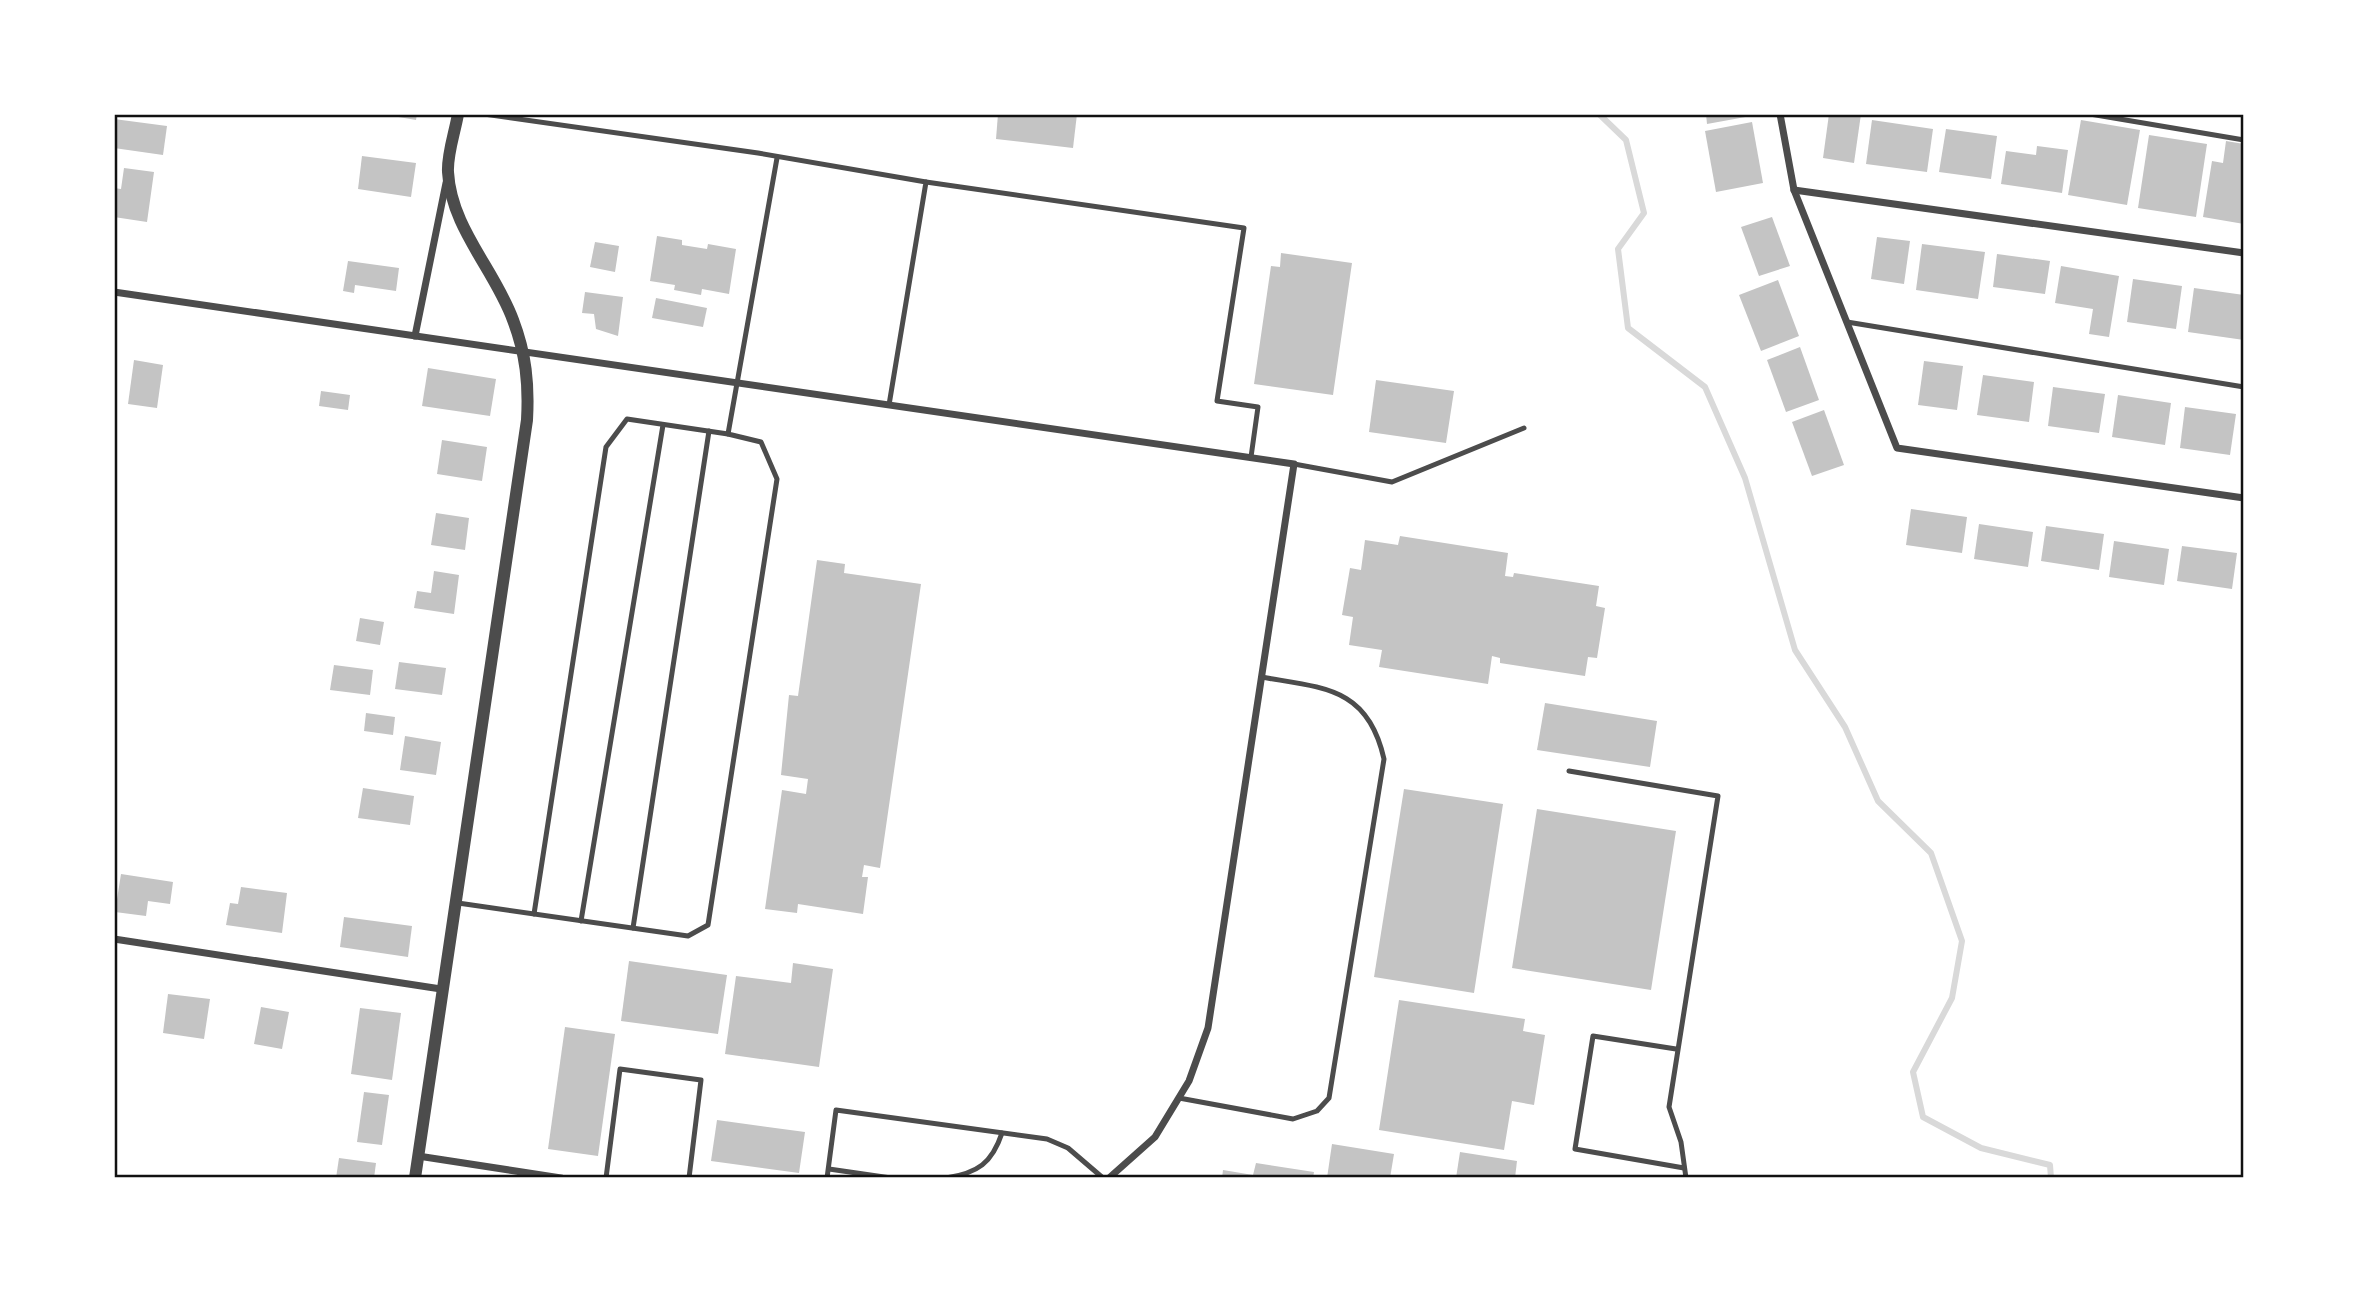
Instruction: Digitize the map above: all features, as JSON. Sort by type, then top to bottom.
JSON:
[{"type":"street","points":[[415,336],[458,114]]},
{"type":"street","points":[[1780,114],[1794,190],[1897,449],[2244,498]]},
{"type":"street","points":[[415,1178],[527,420],[528,367],[513,318],[457,213],[448,172]]},
{"type":"street","points":[[1794,190],[2244,253]]},
{"type":"street","points":[[114,292],[1294,464],[1208,1028],[1189,1081],[1155,1137],[1109,1178]]},
{"type":"street","points":[[114,939],[441,989]]},
{"type":"street","points":[[418,1156],[561,1178]]},
{"type":"lane","points":[[484,114],[1244,228],[1217,401],[1258,407],[1251,457]]},
{"type":"lane","points":[[2090,114],[2244,140]]},
{"type":"lane","points":[[728,434],[777,158]]},
{"type":"lane","points":[[889,405],[926,182]]},
{"type":"lane","points":[[1847,322],[2244,387]]},
{"type":"lane","points":[[454,902],[534,914],[582,920],[688,936],[708,925],[777,479],[761,442],[728,434],[627,419],[606,447],[534,914]]},
{"type":"lane","points":[[582,920],[663,425]]},
{"type":"lane","points":[[1294,464],[1392,482],[1524,428]]},
{"type":"lane","points":[[633,928],[709,431]]},
{"type":"lane","points":[[1179,1098],[1293,1119],[1317,1111],[1329,1098],[1384,760],[1379,737],[1368,717],[1353,700],[1333,689],[1261,677]]},
{"type":"lane","points":[[1569,771],[1718,796],[1676,1049],[1669,1107],[1681,1142],[1686,1178]]},
{"type":"lane","points":[[1676,1049],[1593,1036],[1575,1149],[1684,1168]]},
{"type":"lane","points":[[606,1178],[620,1069],[701,1080],[689,1178]]},
{"type":"lane","points":[[827,1178],[836,1110],[1046,1139],[1068,1147],[1103,1178]]},
{"type":"lane","points":[[946,1178],[977,1171],[987,1163],[996,1153],[1002,1133]]},
{"type":"lane","points":[[829,1169],[891,1178]]},
{"type":"building","points":[[381,114],[417,114],[416,120]]},
{"type":"building","points":[[998,114],[1077,114],[1073,148],[996,139]]},
{"type":"building","points":[[1706,114],[1751,114],[1751,116],[1707,124]]},
{"type":"building","points":[[1829,114],[1861,114],[1854,163],[1823,158]]},
{"type":"building","points":[[114,119],[167,126],[163,155],[114,148]]},
{"type":"building","points":[[1872,120],[1933,129],[1927,172],[1866,164]]},
{"type":"building","points":[[2081,120],[2140,130],[2127,205],[2068,195]]},
{"type":"building","points":[[1752,122],[1763,183],[1716,192],[1705,131]]},
{"type":"building","points":[[1946,129],[1997,136],[1991,179],[1939,172]]},
{"type":"building","points":[[2149,135],[2207,144],[2196,217],[2138,208]]},
{"type":"building","points":[[2226,141],[2244,144],[2244,224],[2203,217],[2212,161],[2223,163]]},
{"type":"building","points":[[2037,146],[2068,150],[2062,193],[2001,184],[2006,151],[2036,155]]},
{"type":"building","points":[[362,156],[416,163],[411,197],[358,189]]},
{"type":"building","points":[[124,168],[154,172],[147,222],[114,217],[114,188],[121,189]]},
{"type":"building","points":[[1772,217],[1790,266],[1759,276],[1741,227]]},
{"type":"building","points":[[657,236],[682,240],[682,245],[707,249],[708,244],[736,249],[729,294],[702,289],[701,295],[674,290],[675,285],[650,281]]},
{"type":"building","points":[[1877,237],[1910,241],[1904,284],[1871,279]]},
{"type":"building","points":[[595,242],[619,246],[615,272],[590,267]]},
{"type":"building","points":[[1922,244],[1985,252],[1978,299],[1916,290]]},
{"type":"building","points":[[1281,253],[1352,263],[1333,395],[1254,384],[1271,266],[1280,267]]},
{"type":"building","points":[[1997,254],[2050,261],[2045,294],[1993,287]]},
{"type":"building","points":[[348,261],[399,268],[396,291],[355,285],[354,293],[343,291]]},
{"type":"building","points":[[2061,266],[2119,276],[2109,337],[2089,334],[2093,309],[2055,303]]},
{"type":"building","points":[[2133,279],[2182,286],[2176,329],[2127,322]]},
{"type":"building","points":[[1778,280],[1799,336],[1761,351],[1739,295]]},
{"type":"building","points":[[2194,288],[2244,295],[2244,340],[2188,332]]},
{"type":"building","points":[[585,292],[623,297],[618,336],[596,329],[594,314],[582,313]]},
{"type":"building","points":[[656,298],[707,308],[703,327],[652,318]]},
{"type":"building","points":[[1800,347],[1819,400],[1786,412],[1767,360]]},
{"type":"building","points":[[134,360],[163,365],[157,408],[128,404]]},
{"type":"building","points":[[1924,361],[1963,366],[1957,410],[1918,405]]},
{"type":"building","points":[[428,368],[496,379],[490,416],[422,406]]},
{"type":"building","points":[[1983,375],[2034,382],[2029,422],[1977,415]]},
{"type":"building","points":[[1376,380],[1454,391],[1446,443],[1369,432]]},
{"type":"building","points":[[2053,387],[2105,394],[2099,433],[2048,426]]},
{"type":"building","points":[[321,391],[350,395],[348,410],[319,406]]},
{"type":"building","points":[[2118,395],[2171,403],[2165,445],[2112,437]]},
{"type":"building","points":[[2185,407],[2236,414],[2230,455],[2180,448]]},
{"type":"building","points":[[1824,410],[1844,465],[1812,476],[1792,422]]},
{"type":"building","points":[[442,440],[487,447],[482,481],[437,474]]},
{"type":"building","points":[[1911,509],[1967,517],[1962,553],[1906,545]]},
{"type":"building","points":[[436,513],[469,518],[465,550],[431,545]]},
{"type":"building","points":[[1979,524],[2033,532],[2028,567],[1974,559]]},
{"type":"building","points":[[2046,526],[2104,534],[2099,570],[2041,561]]},
{"type":"building","points":[[1400,536],[1508,553],[1505,576],[1513,577],[1514,573],[1599,586],[1596,606],[1605,608],[1597,658],[1588,657],[1585,676],[1500,663],[1500,658],[1492,656],[1488,684],[1379,667],[1382,650],[1349,645],[1353,617],[1342,615],[1350,568],[1361,570],[1365,540],[1398,545]]},
{"type":"building","points":[[2114,541],[2169,549],[2164,585],[2109,577]]},
{"type":"building","points":[[2182,546],[2237,553],[2232,589],[2177,581]]},
{"type":"building","points":[[817,560],[845,564],[844,573],[921,584],[880,868],[864,865],[862,877],[868,877],[863,914],[798,904],[797,913],[765,909],[782,790],[806,794],[808,779],[781,775],[789,695],[798,696]]},
{"type":"building","points":[[434,571],[459,575],[454,614],[414,608],[417,591],[431,593]]},
{"type":"building","points":[[360,618],[384,622],[380,645],[356,641]]},
{"type":"building","points":[[399,662],[446,668],[442,695],[395,689]]},
{"type":"building","points":[[334,665],[373,670],[370,695],[330,690]]},
{"type":"building","points":[[1545,703],[1657,721],[1650,767],[1537,750]]},
{"type":"building","points":[[366,713],[395,717],[393,735],[364,731]]},
{"type":"building","points":[[405,736],[441,742],[436,775],[400,770]]},
{"type":"building","points":[[363,788],[414,796],[410,825],[358,818]]},
{"type":"building","points":[[1404,789],[1503,804],[1474,993],[1374,977]]},
{"type":"building","points":[[1537,809],[1676,831],[1651,990],[1512,968]]},
{"type":"building","points":[[121,874],[173,882],[170,904],[148,901],[146,916],[115,912]]},
{"type":"building","points":[[241,887],[287,893],[282,933],[226,925],[230,903],[238,904]]},
{"type":"building","points":[[344,917],[412,926],[408,957],[340,947]]},
{"type":"building","points":[[629,961],[727,975],[718,1034],[621,1021]]},
{"type":"building","points":[[793,963],[833,969],[819,1067],[725,1054],[736,976],[791,983]]},
{"type":"building","points":[[168,994],[210,999],[204,1039],[163,1033]]},
{"type":"building","points":[[1399,1000],[1525,1019],[1523,1031],[1545,1035],[1534,1105],[1512,1101],[1504,1150],[1379,1130]]},
{"type":"building","points":[[261,1007],[289,1012],[282,1049],[254,1044]]},
{"type":"building","points":[[360,1008],[401,1013],[392,1080],[351,1074]]},
{"type":"building","points":[[565,1027],[615,1034],[598,1156],[548,1149]]},
{"type":"building","points":[[364,1092],[389,1095],[382,1145],[357,1142]]},
{"type":"building","points":[[717,1120],[805,1132],[799,1173],[711,1161]]},
{"type":"building","points":[[1332,1144],[1394,1154],[1390,1178],[1327,1178]]},
{"type":"building","points":[[1460,1152],[1517,1161],[1515,1178],[1456,1178]]},
{"type":"building","points":[[339,1158],[376,1163],[374,1178],[336,1178]]},
{"type":"building","points":[[1256,1163],[1314,1172],[1313,1178],[1222,1178],[1223,1170],[1253,1175]]},
{"type":"waterway","points":[[1599,114],[1626,140],[1644,213],[1618,249],[1628,328],[1705,387],[1745,478],[1795,650],[1845,727],[1878,801],[1931,853],[1962,941],[1952,998],[1913,1072],[1923,1117],[1981,1148],[2050,1165],[2051,1178]]}]
